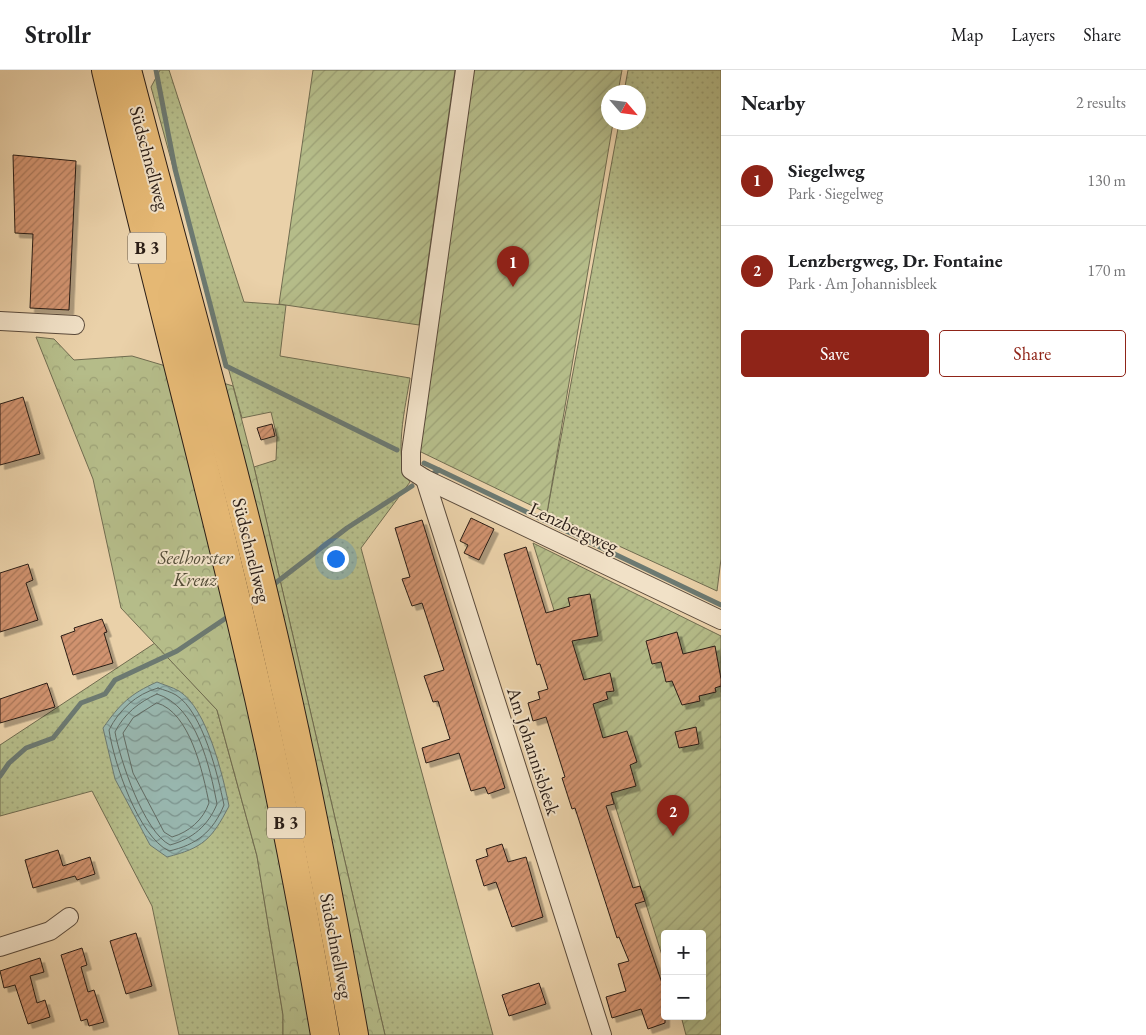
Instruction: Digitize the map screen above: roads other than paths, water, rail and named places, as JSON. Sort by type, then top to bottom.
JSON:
[{"type":"highway","name":"Südschnellweg","points":[[106,70],[150,257],[207,421],[273,635],[313,820],[354,1035]]},
{"type":"highway","name":"Südschnellweg","points":[[126,70],[207,421],[248,651],[286,823],[325,1035]]},
{"type":"highway","name":"B 3","points":[[342,969],[364,1035]]},
{"type":"highway","points":[[317,1035],[319,997]]},
{"type":"street","name":"Am Johannisbleek","points":[[465,70],[411,452],[602,1035]]},
{"type":"street","points":[[0,321],[75,325]]},
{"type":"street","name":"Lenzbergweg","points":[[418,474],[721,620]]},
{"type":"street","points":[[0,947],[50,931],[68,917]]},
{"type":"water","points":[[157,682],[179,691],[198,712],[206,727],[218,761],[229,806],[217,827],[205,841],[189,850],[167,857],[150,845],[115,779],[103,728],[126,700]]},
{"type":"waterway","points":[[156,70],[175,169],[226,366],[397,450]]},
{"type":"waterway","points":[[424,463],[439,470]]},
{"type":"waterway","points":[[434,473],[439,470],[721,605]]},
{"type":"waterway","points":[[269,588],[347,528],[412,486]]},
{"type":"waterway","points":[[0,776],[9,763],[26,748],[53,738],[81,703],[105,694],[115,680],[177,651],[232,614]]},
{"type":"place","name":"Siegelweg","points":[[513,287]]},
{"type":"place","name":"Lenzbergweg, Dr. Fontaine","points":[[673,836]]},
{"type":"park label","name":"Seelhorster Kreuz","points":[[195,568]]}]
